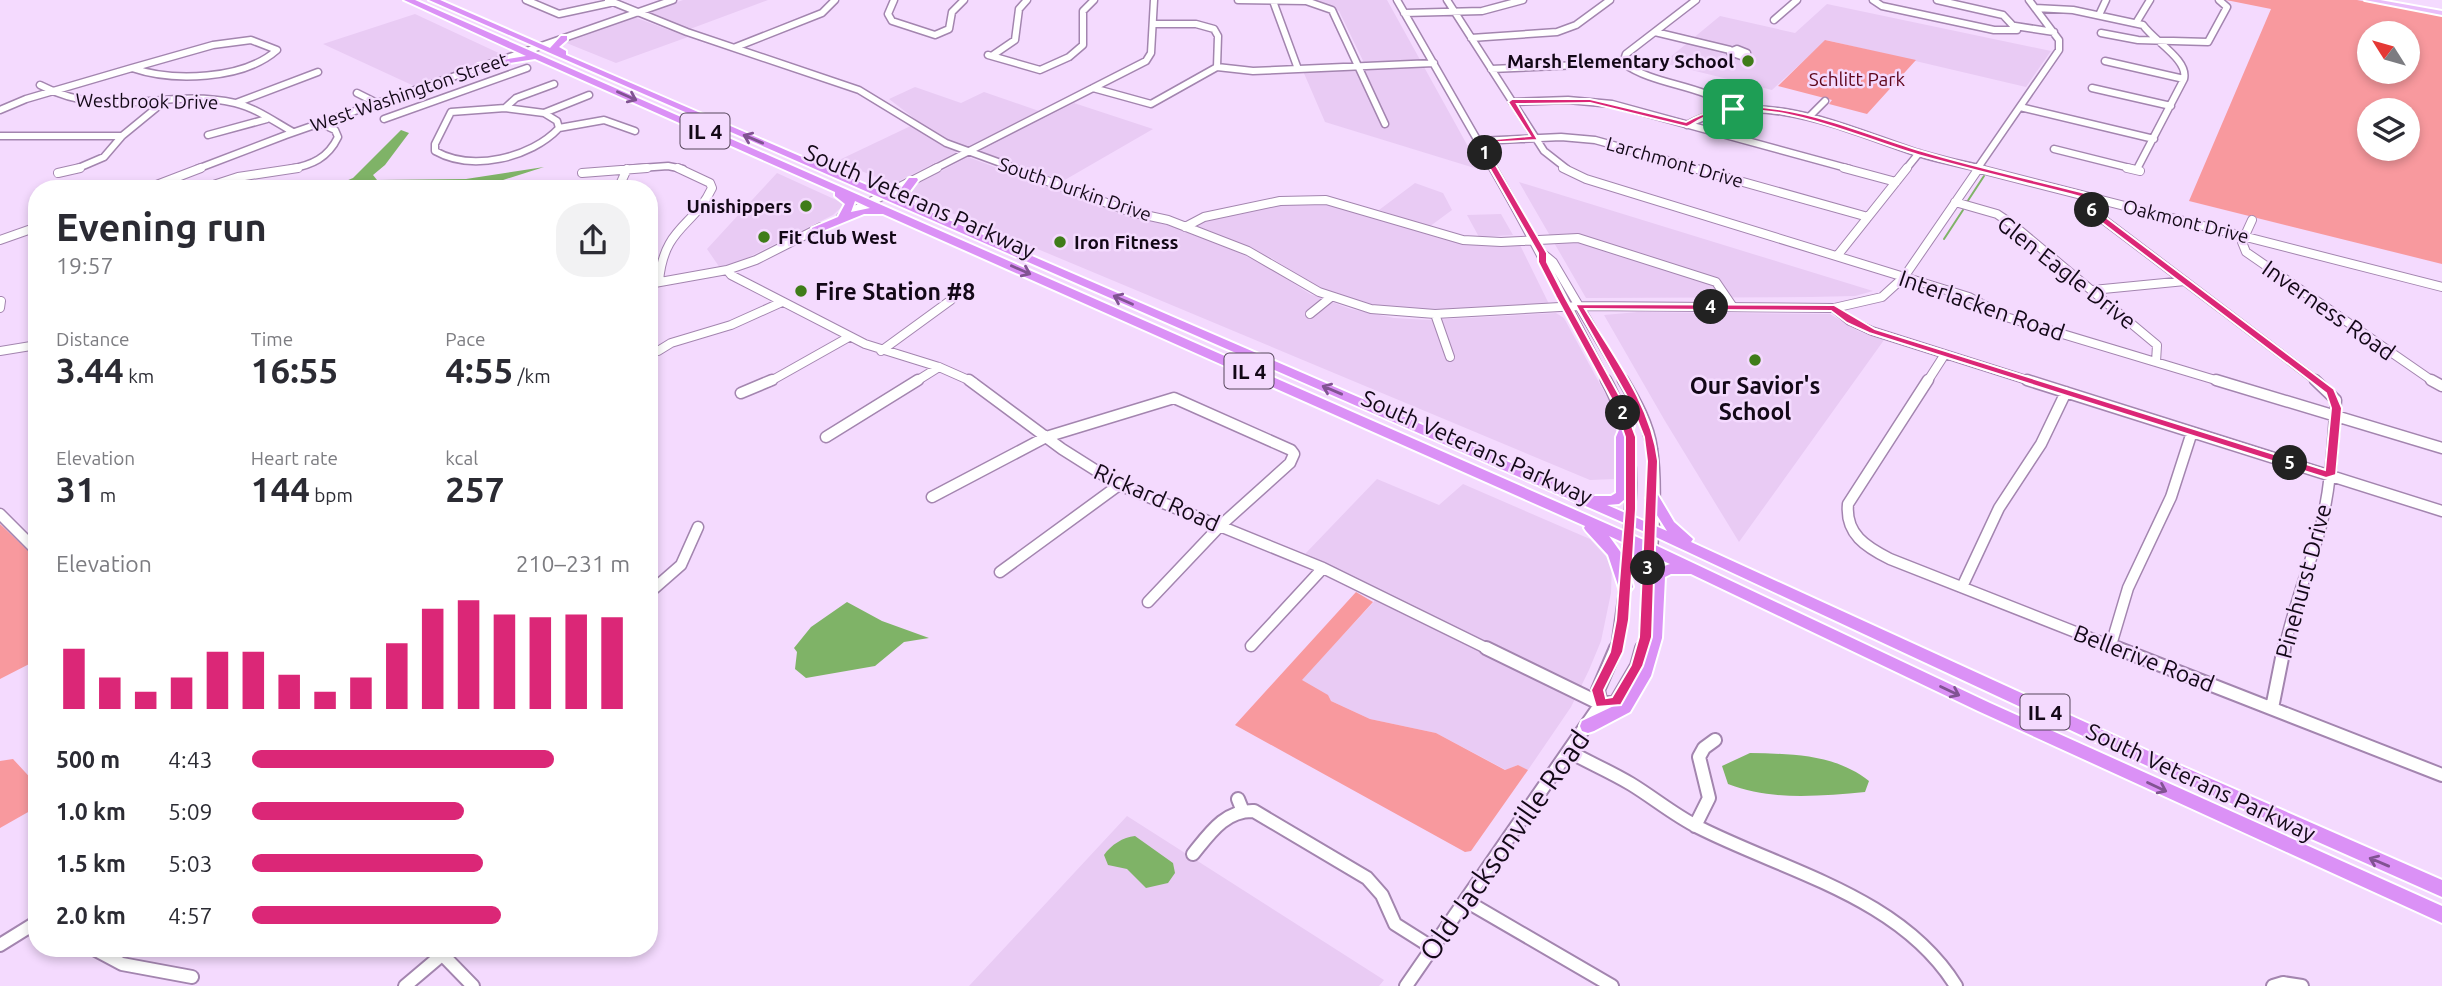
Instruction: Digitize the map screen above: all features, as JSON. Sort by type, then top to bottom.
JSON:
[{"type":"highway","name":"IL 4","points":[[408,0],[525,51]]},
{"type":"highway","name":"IL 4","points":[[433,0],[540,46]]},
{"type":"highway","points":[[457,22],[528,46],[540,46]]},
{"type":"highway","points":[[480,32],[509,49],[496,61]]},
{"type":"highway","points":[[522,39],[541,41],[566,37]]},
{"type":"highway","points":[[566,37],[555,49],[592,69]]},
{"type":"highway","name":"South Veterans Parkway","points":[[540,46],[1574,495],[1990,687],[2442,889]]},
{"type":"highway","points":[[525,51],[536,52],[628,85]]},
{"type":"highway","name":"South Veterans Parkway","points":[[525,51],[1649,548],[2196,805],[2442,915]]},
{"type":"highway","points":[[481,66],[522,57],[542,59]]},
{"type":"highway","points":[[762,156],[867,195],[883,195]]},
{"type":"highway","points":[[799,172],[801,177],[850,200],[843,216]]},
{"type":"highway","points":[[863,187],[887,188],[913,180]]},
{"type":"highway","points":[[913,180],[901,192],[903,200],[961,226],[965,231]]},
{"type":"highway","points":[[869,203],[884,203],[1009,250]]},
{"type":"highway","points":[[816,230],[863,211],[889,212]]},
{"type":"highway","points":[[1310,398],[1408,433],[1599,516],[1616,521],[1630,520],[1652,505],[1669,525],[1688,541],[1980,676],[2008,695]]},
{"type":"highway","points":[[1336,410],[1356,423],[1588,526],[1606,540],[1614,551],[1620,563],[1625,587]]},
{"type":"highway","points":[[1574,495],[1602,501],[1621,497],[1623,437],[1627,425]]},
{"type":"highway","points":[[1628,558],[1642,548],[1674,550],[1860,636],[1963,680],[1990,687]]},
{"type":"highway","points":[[1588,726],[1624,708],[1643,676],[1654,638],[1658,574],[1673,568],[1712,578]]},
{"type":"main road","points":[[2368,0],[2442,13]]},
{"type":"street","points":[[526,0],[560,15],[609,1]]},
{"type":"street","name":"West Washington Street","points":[[169,180],[320,122],[673,0]]},
{"type":"street","points":[[735,47],[818,15],[830,8],[835,0]]},
{"type":"street","points":[[894,0],[888,14],[892,22],[935,36],[949,29],[952,12],[964,0]]},
{"type":"street","points":[[1027,0],[1019,9],[1015,40],[991,55],[1040,71],[1081,48],[1083,11],[1094,0]]},
{"type":"street","points":[[582,173],[674,167],[706,180],[711,186],[707,198],[667,243],[661,260],[659,281],[727,270],[816,230],[1146,61],[1151,53],[1154,0]]},
{"type":"street","points":[[1238,0],[1273,3],[1306,1],[1332,10],[1385,124]]},
{"type":"street","points":[[1397,0],[1542,253],[1553,262],[1643,418],[1652,448],[1649,548]]},
{"type":"street","name":"Interlacken Road","points":[[1447,0],[1535,138],[1553,160],[1586,179],[1969,297],[2006,317],[2442,447]]},
{"type":"street","points":[[1404,13],[1502,8],[1523,0]]},
{"type":"street","points":[[1471,38],[1557,32],[1576,24],[1610,0]]},
{"type":"street","points":[[1623,64],[1626,54],[1693,0]]},
{"type":"street","points":[[1774,20],[1797,0]]},
{"type":"street","points":[[1873,0],[1882,6],[1994,30],[2014,31],[2015,26]]},
{"type":"street","points":[[1937,0],[2003,15],[2015,26],[2054,32]]},
{"type":"street","points":[[1566,307],[1834,308],[1882,297],[1903,277],[2059,50],[2060,40],[2029,0]]},
{"type":"street","points":[[2099,15],[2106,0]]},
{"type":"street","points":[[2140,24],[2150,0]]},
{"type":"street","points":[[2101,33],[2155,41],[2210,41],[2227,6],[2219,0]]},
{"type":"street","name":"South Durkin Drive","points":[[609,1],[635,13],[873,96],[920,129],[968,152],[1131,212],[1185,227],[1265,258],[1331,297],[1378,310],[1435,314],[1566,307]]},
{"type":"street","points":[[1273,3],[1298,69]]},
{"type":"street","points":[[2037,10],[2088,13],[2140,24],[2155,41],[2182,62],[2186,72],[2139,170],[2054,149]]},
{"type":"street","points":[[1153,24],[1196,24],[1214,29],[1218,36],[1217,67]]},
{"type":"street","points":[[1655,32],[1730,50]]},
{"type":"street","points":[[0,110],[50,92],[131,68],[224,42],[252,41],[276,48],[275,55],[265,60],[214,73],[148,73],[131,68]]},
{"type":"street","points":[[2105,61],[2184,79]]},
{"type":"street","points":[[1093,88],[1147,106],[1217,67],[1253,71],[1434,63]]},
{"type":"street","points":[[1491,69],[1623,64],[1642,74],[1707,91],[1733,109]]},
{"type":"street","points":[[384,119],[527,68]]},
{"type":"street","points":[[236,103],[318,72]]},
{"type":"street","points":[[438,82],[457,93]]},
{"type":"street","points":[[505,108],[516,98],[554,84]]},
{"type":"street","name":"Westbrook Drive","points":[[40,85],[74,101],[236,103],[293,132]]},
{"type":"street","points":[[2092,88],[2171,106]]},
{"type":"street","points":[[357,93],[377,103]]},
{"type":"street","points":[[457,93],[458,98],[435,144],[435,151],[443,157],[460,160],[491,158],[528,150],[548,140],[559,128],[604,120],[635,131]]},
{"type":"street","points":[[544,113],[589,95]]},
{"type":"street","points":[[1512,102],[1590,101],[1896,182]]},
{"type":"street","points":[[1809,117],[1825,102]]},
{"type":"street","points":[[58,173],[99,160],[122,136],[162,104]]},
{"type":"street","points":[[2021,105],[2155,137]]},
{"type":"street","points":[[451,112],[505,108],[544,113],[557,121],[559,128]]},
{"type":"street","name":"Oakmont Drive","points":[[1687,125],[1703,115],[1733,109],[1763,110],[1809,117],[1920,153],[2442,287]]},
{"type":"street","points":[[208,135],[267,118]]},
{"type":"street","points":[[227,180],[291,169],[329,152],[338,137],[335,130],[320,122]]},
{"type":"street","points":[[0,136],[122,136]]},
{"type":"street","name":"Larchmont Drive","points":[[1478,141],[1579,138],[1605,142],[1868,217]]},
{"type":"street","points":[[1837,256],[1920,153]]},
{"type":"street","points":[[622,180],[628,169]]},
{"type":"street","points":[[2094,198],[2092,211],[2330,392],[2336,400],[2336,415]]},
{"type":"street","points":[[1185,227],[1204,216],[1280,201],[1312,199],[1341,203],[1452,238],[1485,242],[1578,238],[1721,285],[1733,307]]},
{"type":"street","name":"Glen Eagle Drive","points":[[1955,202],[2003,217],[2157,345],[2156,362]]},
{"type":"street","name":"Inverness Road","points":[[2252,220],[2244,236],[2242,247],[2246,252],[2442,386]]},
{"type":"street","points":[[1,239],[28,231]]},
{"type":"street","name":"Old Jacksonville Road","points":[[1406,986],[1588,726],[1601,704],[1598,690],[1616,652],[1630,520],[1632,458],[1627,425],[1543,262],[1542,253]]},
{"type":"street","name":"Rickard Road","points":[[727,270],[730,275],[849,337],[881,351],[939,367],[974,382],[1046,437],[1119,485],[1323,568],[1601,704]]},
{"type":"street","points":[[2093,290],[2185,281]]},
{"type":"street","points":[[1310,314],[1331,297]]},
{"type":"street","points":[[881,351],[951,300]]},
{"type":"street","points":[[658,351],[671,343],[731,325],[782,302]]},
{"type":"street","points":[[1834,308],[1867,329],[2442,511]]},
{"type":"street","points":[[1435,314],[1450,357]]},
{"type":"street","points":[[741,393],[756,389],[849,337]]},
{"type":"street","points":[[0,351],[28,346]]},
{"type":"street","name":"Bellerive Road","points":[[1945,354],[1848,504],[1846,518],[1852,532],[1868,547],[1962,587],[2442,775]]},
{"type":"street","points":[[825,437],[939,367]]},
{"type":"street","points":[[1962,587],[1999,508],[2041,444],[2066,392]]},
{"type":"street","points":[[932,496],[1046,437],[1178,398],[1294,454],[1290,463],[1220,527],[1147,602]]},
{"type":"street","name":"Pinehurst Drive","points":[[2272,708],[2286,633],[2314,552],[2330,475],[2336,415]]},
{"type":"street","points":[[2110,645],[2128,588],[2171,497],[2192,432]]},
{"type":"street","points":[[1000,572],[1119,485]]},
{"type":"street","points":[[0,514],[28,542]]},
{"type":"street","points":[[658,587],[675,575],[689,554],[698,527]]},
{"type":"street","name":"Old Jacksonville Road","points":[[1601,704],[1616,702],[1630,681],[1642,652],[1647,619],[1649,548]]},
{"type":"street","points":[[1251,646],[1323,568]]},
{"type":"street","points":[[1695,826],[1709,798],[1699,757],[1704,748],[1715,740]]},
{"type":"street","points":[[1570,752],[1629,783],[1695,826],[1829,887],[1894,921],[1934,954],[1956,986]]},
{"type":"street","points":[[1193,854],[1240,804],[1367,878],[1382,894],[1395,924],[1433,948]]},
{"type":"street","points":[[1466,901],[1612,986]]},
{"type":"street","points":[[0,945],[28,928]]},
{"type":"street","points":[[109,957],[122,964],[192,977]]},
{"type":"street","points":[[405,986],[436,957]]},
{"type":"street","points":[[448,957],[473,986]]},
{"type":"street","points":[[2273,986],[2283,983],[2302,986]]},
{"type":"shaded area","points":[[683,0],[768,0],[690,29],[646,13]]},
{"type":"shaded area","points":[[1313,0],[1387,0],[1481,170],[1325,122],[1303,71],[1366,67],[1339,11]]},
{"type":"shaded area","points":[[1827,4],[2051,51],[2026,87],[1826,40],[1772,90],[1663,63],[1720,16],[1795,33]]},
{"type":"shaded area","points":[[415,14],[503,55],[414,86],[323,44]]},
{"type":"shaded area","points":[[634,17],[688,37],[616,63],[564,42]]},
{"type":"shaded area","points":[[915,87],[961,103],[984,92],[1039,111],[893,184],[837,161],[919,122],[889,99]]},
{"type":"shaded area","points":[[1074,103],[1153,129],[1063,181],[980,151]]},
{"type":"shaded area","points":[[401,130],[409,133],[385,165],[373,175],[377,180],[348,180]]},
{"type":"shaded area","points":[[968,157],[1123,215],[1168,225],[1235,251],[1265,265],[1310,294],[1351,309],[1394,318],[1429,320],[1556,313],[1564,318],[1613,408],[1617,439],[1616,479],[1590,480],[906,194],[919,183]]},
{"type":"shaded area","points":[[544,167],[503,180],[377,180],[466,179]]},
{"type":"shaded area","points":[[777,173],[845,204],[833,215],[745,259],[720,268],[707,249]]},
{"type":"shaded area","points":[[1519,182],[1873,291],[1855,296],[1586,298]]},
{"type":"shaded area","points":[[1415,183],[1443,193],[1452,210],[1429,227],[1379,210]]},
{"type":"shaded area","points":[[1323,202],[1463,243],[1520,245],[1549,304],[1442,311],[1371,306],[1318,288],[1270,257],[1195,227],[1201,221],[1283,203]]},
{"type":"shaded area","points":[[1501,214],[1513,235],[1479,237],[1467,215]]},
{"type":"shaded area","points":[[1638,312],[1830,314],[1858,331],[1884,340],[1739,542],[1604,315]]},
{"type":"shaded area","points":[[1377,479],[1439,505],[1463,484],[1590,539],[1612,563],[1611,593],[1601,641],[1571,707],[1528,770],[1518,765],[1506,770],[1436,733],[1370,719],[1331,701],[1301,680],[1383,592],[1305,554]]},
{"type":"shaded area","points":[[847,602],[882,621],[929,638],[904,642],[875,666],[806,678],[795,669],[797,652],[794,648],[811,627]]},
{"type":"shaded area","points":[[1750,753],[1812,757],[1842,765],[1869,781],[1865,792],[1813,796],[1761,793],[1728,784],[1722,766]]},
{"type":"shaded area","points":[[1127,816],[1384,980],[1379,986],[969,986]]},
{"type":"shaded area","points":[[1135,836],[1173,863],[1175,873],[1168,883],[1146,888],[1127,869],[1108,865],[1104,855],[1107,851],[1122,840]]},
{"type":"green space","points":[[2226,0],[2357,0],[2442,16],[2442,264],[2189,201],[2271,9]]},
{"type":"green space","name":"Schlitt Park","points":[[1825,40],[1916,60],[1867,114],[1829,104],[1832,100],[1778,86]]},
{"type":"green space","points":[[0,524],[28,550],[28,665],[0,679]]},
{"type":"green space","points":[[1356,592],[1373,602],[1302,680],[1328,695],[1331,701],[1370,719],[1436,733],[1505,770],[1518,765],[1528,770],[1471,851],[1465,852],[1235,725]]},
{"type":"green space","points":[[13,759],[28,775],[28,812],[0,828],[0,761]]},
{"type":"waterway","points":[[1967,202],[1984,176]]},
{"type":"waterway","points":[[1944,239],[1963,210]]},
{"type":"place","name":"Marsh Elementary School","points":[[1748,61]]},
{"type":"place","name":"Unishippers","points":[[806,206]]},
{"type":"place","name":"Fit Club West","points":[[764,237]]},
{"type":"place","name":"Iron Fitness","points":[[1060,242]]},
{"type":"place","name":"Fire Station #8","points":[[801,291]]},
{"type":"place","name":"Our Savior's School","points":[[1755,360]]},
{"type":"route","points":[[1558,99],[1590,101],[1612,104],[1687,125],[1703,115],[1733,109],[1763,110],[1809,117],[1850,128],[1920,153],[2094,198],[2092,211],[2330,392],[2336,400],[2336,415],[2330,475],[1872,331],[1850,321],[1834,308],[1578,306],[1636,402],[1650,437],[1653,461],[1646,637],[1637,666],[1616,702],[1601,704],[1598,690],[1616,652],[1623,620],[1629,539],[1632,458],[1630,437],[1618,402],[1560,297],[1543,262],[1542,253],[1478,141],[1535,138],[1512,102],[1558,99]]}]
